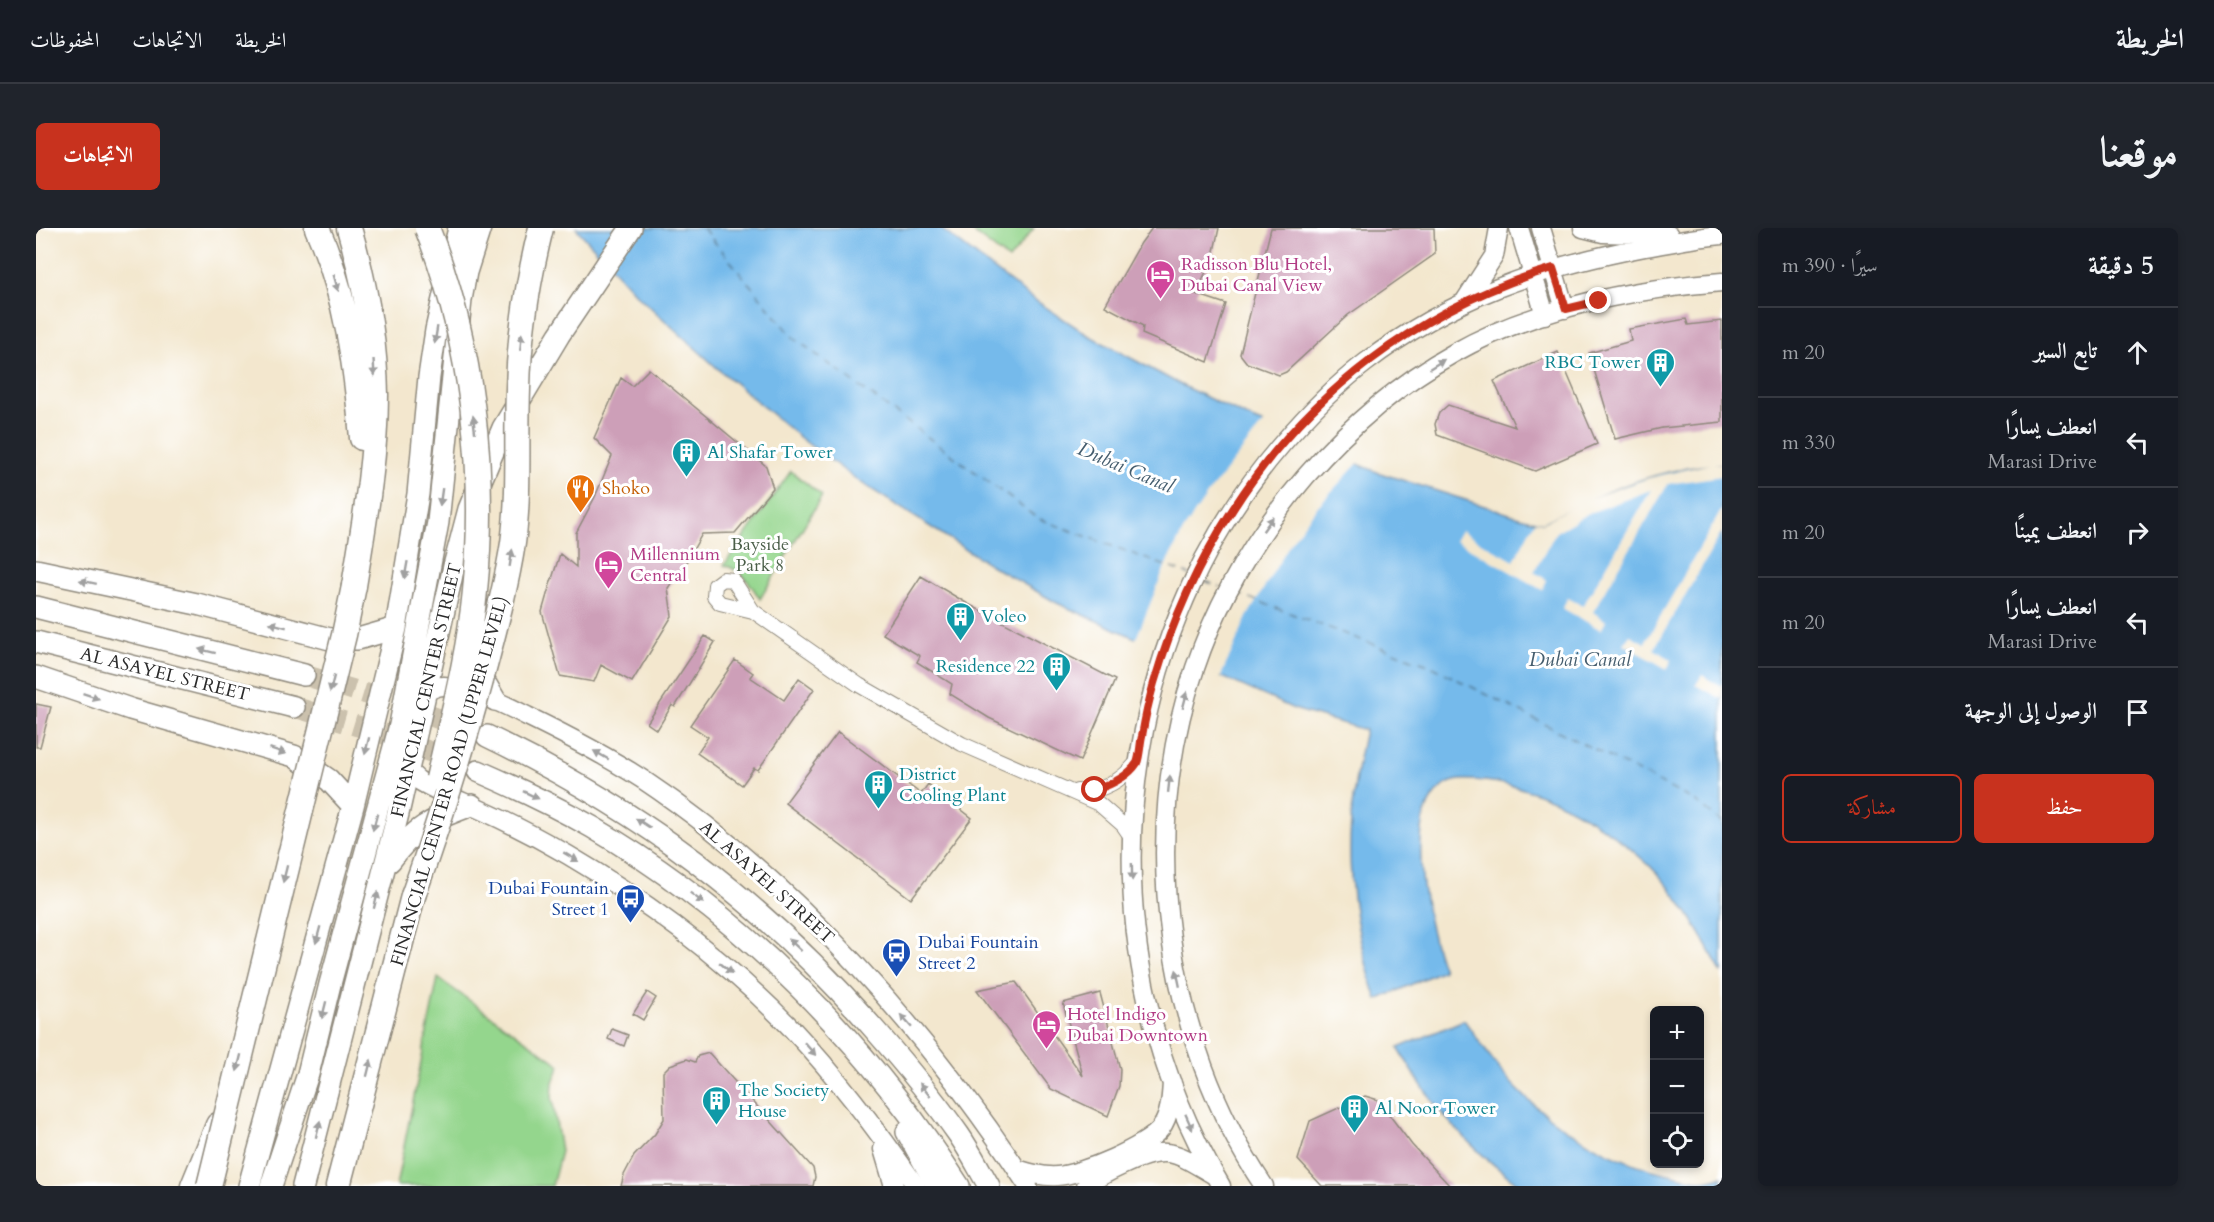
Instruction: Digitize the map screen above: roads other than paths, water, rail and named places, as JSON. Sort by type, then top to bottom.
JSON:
[{"type":"highway","points":[[317,228],[339,291],[347,332],[360,414],[366,497]]},
{"type":"highway","points":[[209,1186],[354,586],[375,423],[375,366],[368,309],[349,228]]},
{"type":"highway","points":[[413,896],[468,640],[476,590],[479,499],[477,448],[464,351],[427,228]]},
{"type":"highway","name":"FINANCIAL CENTER ROAD (UPPER LEVEL)","points":[[338,1186],[413,896],[462,750],[507,578],[516,509],[518,389],[522,327],[541,228]]},
{"type":"highway","points":[[193,1186],[204,1155],[229,1104]]},
{"type":"main road","points":[[271,1186],[308,1074],[400,725],[421,667],[447,450],[456,338],[466,272],[480,228]]},
{"type":"main road","name":"FINANCIAL CENTER STREET","points":[[303,1186],[408,771],[425,692],[421,667],[470,509],[490,455],[503,428],[559,336],[631,228]]},
{"type":"main road","points":[[249,1186],[353,806],[396,628],[415,517],[435,342],[458,232]]},
{"type":"main road","points":[[454,566],[468,649],[495,700]]},
{"type":"main road","points":[[36,570],[197,604],[330,639],[358,639],[396,628]]},
{"type":"main road","points":[[36,607],[304,675]]},
{"type":"main road","name":"AL ASAYEL STREET","points":[[36,642],[294,707]]},
{"type":"main road","points":[[36,677],[130,709],[294,756],[329,780],[353,806]]},
{"type":"main road","name":"AL ASAYEL STREET","points":[[487,736],[612,803],[691,856],[774,925],[834,984],[898,1056],[960,1137],[988,1186]]},
{"type":"main road","points":[[478,771],[536,797],[628,849],[697,898],[746,938],[822,1011],[877,1073],[959,1186]]},
{"type":"main road","points":[[384,869],[406,840],[423,825],[471,806]]},
{"type":"main road","points":[[877,1073],[890,1104],[937,1186]]},
{"type":"main road","points":[[960,1137],[983,1161],[1002,1186]]},
{"type":"street","points":[[1464,302],[1489,265],[1497,246],[1499,228]]},
{"type":"street","points":[[1519,228],[1545,315]]},
{"type":"street","points":[[1541,228],[1566,309]]},
{"type":"street","points":[[1583,228],[1603,233],[1716,236]]},
{"type":"street","points":[[1218,1181],[1172,1082],[1149,1002],[1135,921],[1132,838],[1138,756],[1145,718],[1162,655],[1186,594],[1216,536],[1246,490],[1273,455],[1317,406],[1363,364],[1413,330],[1464,302],[1533,274],[1631,250],[1716,236]]},
{"type":"street","points":[[1264,1186],[1225,1119],[1206,1076],[1186,1013],[1170,929],[1166,854],[1172,757],[1194,669],[1217,611],[1246,557],[1281,506],[1321,459],[1343,436],[1418,376],[1453,354],[1498,332],[1545,315],[1634,294],[1722,282]]},
{"type":"street","points":[[753,610],[859,685],[927,726],[997,761],[1099,804],[1112,813],[1132,838]]},
{"type":"street","name":"AL ASAYEL STREET","points":[[425,692],[449,685],[495,700],[587,746],[642,779],[693,816],[761,873],[842,950],[909,1025],[961,1090],[1028,1186]]},
{"type":"street","points":[[425,692],[411,707],[400,725],[402,753],[408,771],[423,784],[522,829],[570,856],[655,913],[714,958],[793,1030],[835,1078],[916,1186]]},
{"type":"street","points":[[1070,790],[1083,792],[1108,786],[1119,780],[1138,756]]},
{"type":"street","points":[[1017,1169],[1046,1176],[1069,1175],[1138,1145],[1155,1134],[1165,1121],[1170,1106],[1172,1082]]},
{"type":"street","points":[[874,1128],[894,1186]]},
{"type":"street","points":[[1086,1186],[1100,1176],[1158,1152],[1179,1155],[1218,1181]]},
{"type":"water","name":"Dubai Canal","points":[[576,228],[940,228],[1030,297],[1088,335],[1183,386],[1252,419],[1377,472],[1543,523],[1607,492],[1629,484],[1698,466],[1722,464],[1722,974],[1699,931],[1661,877],[1613,835],[1573,810],[1530,791],[1485,781],[1463,780],[1442,787],[1430,802],[1423,823],[1422,875],[1431,929],[1443,970],[1377,1000],[1358,931],[1350,866],[1353,801],[1365,730],[1294,709],[1057,603],[992,566],[860,482],[803,440],[717,368],[636,294]]},
{"type":"water","points":[[1464,1020],[1514,1086],[1530,1102],[1567,1130],[1608,1153],[1651,1169],[1697,1180],[1710,1180],[1722,1176],[1722,1186],[1521,1186],[1484,1156],[1440,1111],[1398,1048]]},
{"type":"tunnel","points":[[304,675],[396,703],[466,729]]},
{"type":"tunnel","points":[[294,707],[388,735],[458,763]]},
{"type":"place","name":"Radisson Blu Hotel, Dubai Canal View","points":[[1160,300]]},
{"type":"place","name":"RBC Tower","points":[[1661,388]]},
{"type":"place","name":"Al Shafar Tower","points":[[686,478]]},
{"type":"place","name":"Shoko","points":[[581,514]]},
{"type":"place","name":"Millennium Central","points":[[609,590]]},
{"type":"place","name":"Voleo","points":[[960,642]]},
{"type":"place","name":"Residence 22","points":[[1056,692]]},
{"type":"place","name":"District Cooling Plant","points":[[878,810]]},
{"type":"place","name":"Dubai Fountain Street 1","points":[[630,924]]},
{"type":"place","name":"Dubai Fountain Street 2","points":[[897,978]]},
{"type":"place","name":"Hotel Indigo Dubai Downtown","points":[[1046,1050]]},
{"type":"place","name":"The Society House","points":[[717,1126]]},
{"type":"place","name":"Al Noor Tower","points":[[1354,1134]]},
{"type":"park label","name":"Bayside Park 8","points":[[760,554]]}]
